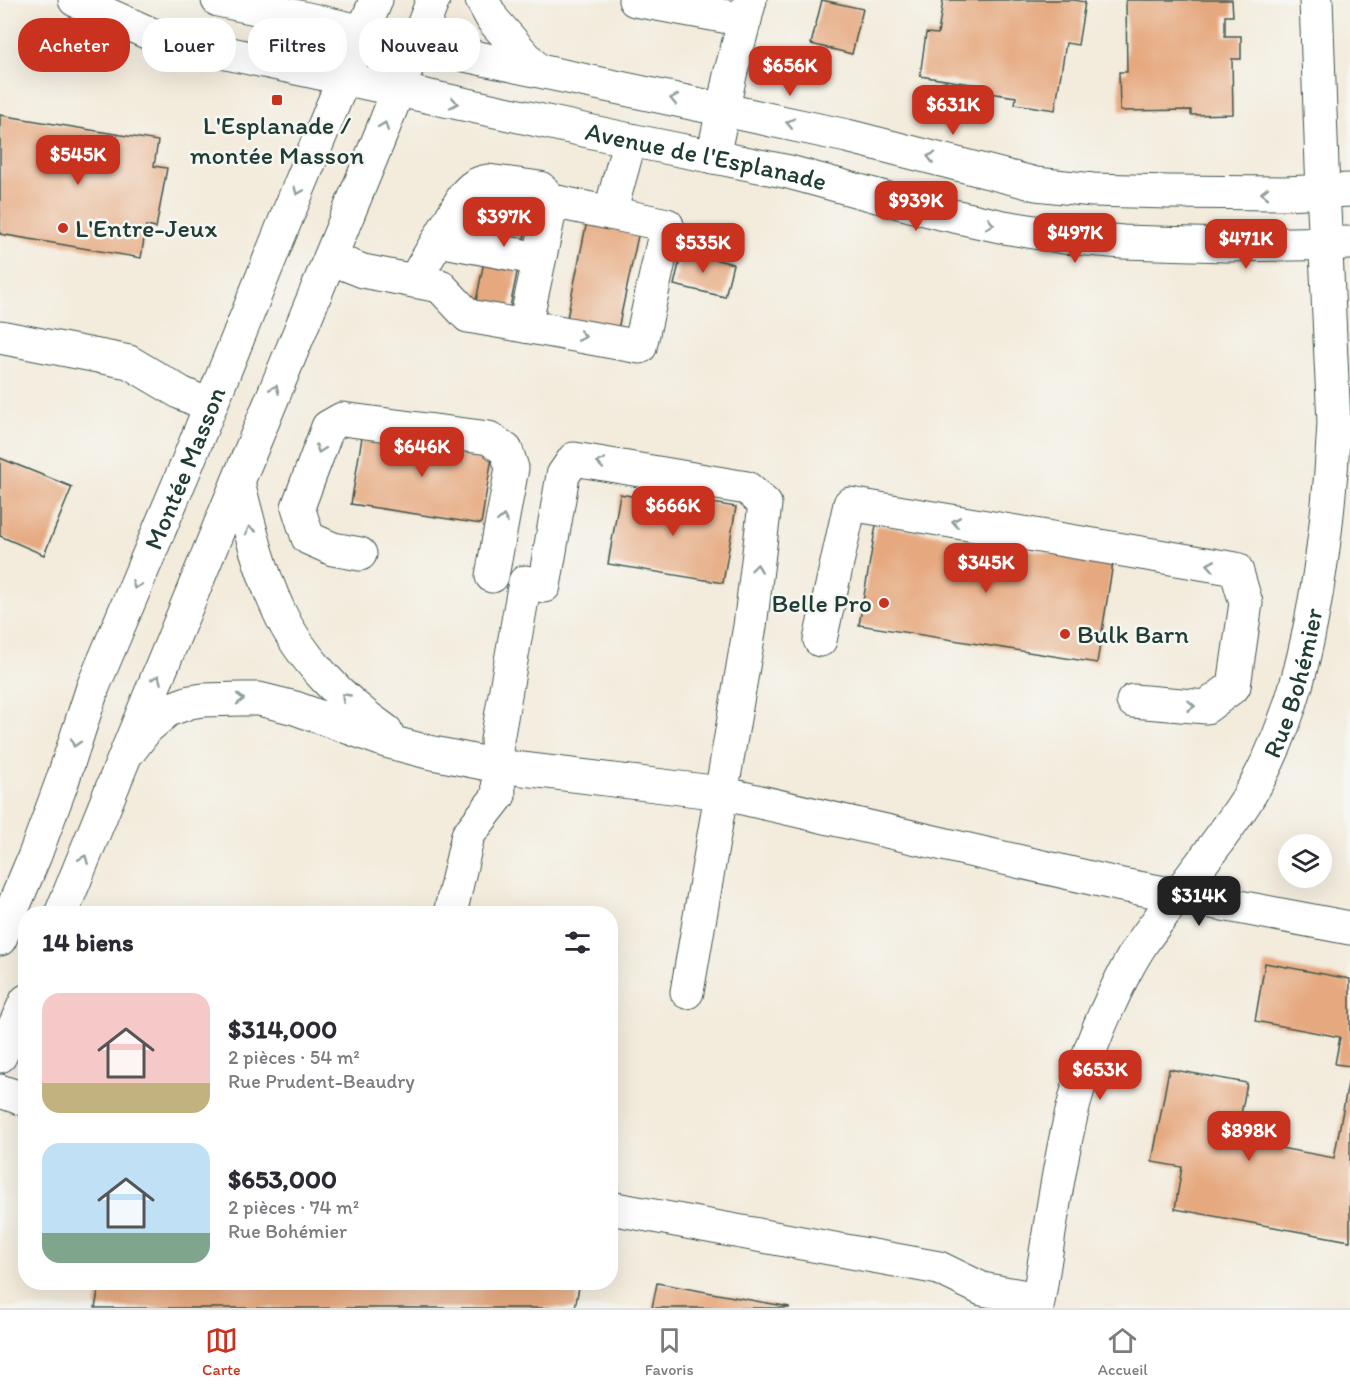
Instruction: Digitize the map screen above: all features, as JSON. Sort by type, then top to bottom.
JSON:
[{"type":"street","name":"Avenue de l'Esplanade","points":[[75,0],[162,39],[789,172],[952,216],[1033,233],[1123,242],[1227,245],[1338,243]]},
{"type":"street","name":"Avenue de l'Esplanade","points":[[218,0],[359,31]]},
{"type":"street","name":"Montée Masson","points":[[369,18],[376,0]]},
{"type":"street","points":[[427,18],[434,0]]},
{"type":"street","points":[[482,0],[504,34],[537,70]]},
{"type":"street","points":[[635,0],[747,10],[713,157]]},
{"type":"street","name":"Rue Bohémier","points":[[1038,1304],[1065,1136],[1086,1059],[1121,980],[1143,941],[1247,799],[1270,757],[1281,731],[1305,651],[1326,526],[1341,464],[1334,423],[1337,190],[1316,0]]},
{"type":"street","name":"Montée Masson","points":[[0,939],[62,782],[93,687],[359,42]]},
{"type":"street","name":"Avenue de l'Esplanade","points":[[480,58],[856,138],[1036,184],[1093,190],[1169,192],[1284,193],[1337,190]]},
{"type":"street","points":[[65,906],[404,72]]},
{"type":"street","points":[[610,213],[630,140]]},
{"type":"street","points":[[330,258],[363,271],[414,281],[441,286],[468,316],[640,347],[667,225],[552,201],[540,188],[481,182],[468,191],[414,281]]},
{"type":"street","points":[[525,326],[552,201]]},
{"type":"street","points":[[439,240],[539,259]]},
{"type":"street","points":[[0,337],[129,362],[181,393],[210,406]]},
{"type":"street","points":[[360,554],[333,549],[308,538],[298,507],[328,427],[342,419],[489,438],[506,450],[512,468],[492,576]]},
{"type":"street","points":[[452,906],[468,835],[499,795],[497,740],[563,475],[574,459],[747,488],[765,504],[750,626],[687,992]]},
{"type":"street","points":[[237,482],[262,568],[278,610],[291,633],[313,663],[354,707],[386,731],[428,752]]},
{"type":"street","points":[[820,640],[849,504],[1236,570],[1246,603],[1234,686],[1206,707],[1133,701]]},
{"type":"street","points":[[123,761],[147,728],[168,710],[190,702],[259,699],[277,702],[386,741],[428,752],[498,766],[721,793],[1116,884],[1350,928]]},
{"type":"street","points":[[0,1056],[18,1019]]},
{"type":"street","points":[[0,1091],[18,1097]]},
{"type":"street","points":[[618,1209],[939,1268],[982,1289],[1038,1304]]},
{"type":"building","points":[[822,0],[863,9],[852,54],[811,44]]},
{"type":"building","points":[[943,0],[1074,0],[1085,2],[1078,45],[1066,43],[1055,110],[1015,104],[1016,97],[983,92],[984,86],[920,76],[926,33],[938,34]]},
{"type":"building","points":[[1126,0],[1232,0],[1233,16],[1225,16],[1225,36],[1241,36],[1241,59],[1232,59],[1233,114],[1191,115],[1191,110],[1120,111],[1119,72],[1127,72]]},
{"type":"building","points":[[0,115],[158,141],[154,166],[167,168],[156,228],[146,226],[141,258],[0,234]]},
{"type":"building","points":[[500,183],[534,190],[509,312],[475,306]]},
{"type":"building","points":[[587,221],[639,231],[618,329],[567,318]]},
{"type":"building","points":[[682,251],[733,264],[725,297],[674,285]]},
{"type":"building","points":[[363,431],[493,451],[481,524],[351,504]]},
{"type":"building","points":[[0,458],[72,487],[44,555],[0,536]]},
{"type":"building","points":[[620,494],[665,502],[666,495],[736,507],[723,583],[608,564]]},
{"type":"building","points":[[876,525],[1113,563],[1097,663],[859,625]]},
{"type":"building","points":[[1265,963],[1350,979],[1350,1066],[1335,1064],[1340,1037],[1255,1021]]},
{"type":"building","points":[[1169,1069],[1247,1083],[1239,1125],[1278,1132],[1275,1147],[1334,1158],[1350,1078],[1350,1241],[1175,1209],[1182,1167],[1152,1162]]},
{"type":"building","points":[[657,1283],[789,1307],[789,1308],[652,1308]]},
{"type":"building","points":[[98,1290],[578,1290],[575,1308],[95,1308]]},
{"type":"place","name":"L'Esplanade / montée Masson","points":[[277,100]]},
{"type":"place","name":"L'Entre-Jeux","points":[[63,228]]},
{"type":"place","name":"Belle Pro","points":[[884,603]]},
{"type":"place","name":"Bulk Barn","points":[[1065,634]]}]
